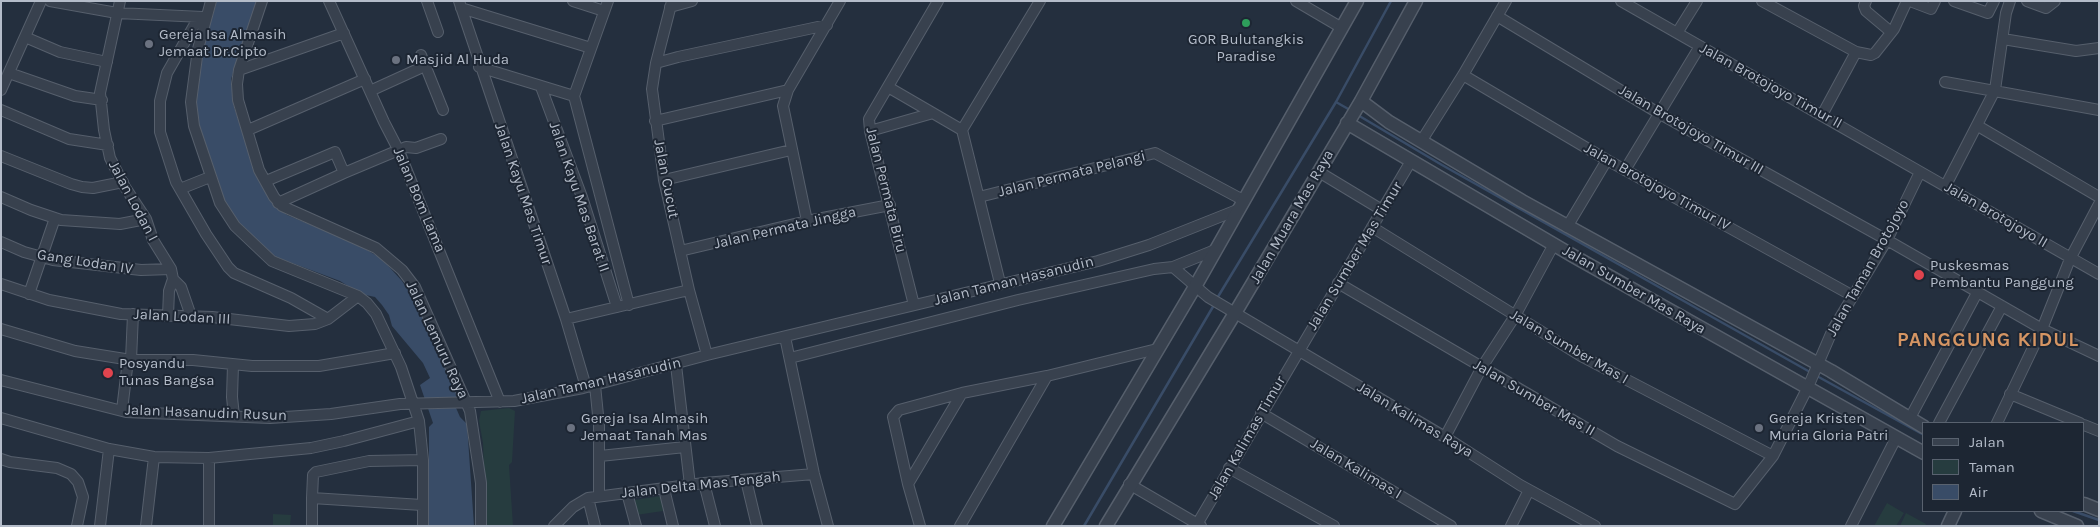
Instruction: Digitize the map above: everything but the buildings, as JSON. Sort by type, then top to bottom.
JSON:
[{"type":"street","points":[[1,90],[40,1]]},
{"type":"street","points":[[50,1],[117,13],[204,17]]},
{"type":"street","name":"Jalan Lodan I","points":[[120,1],[100,93],[104,130],[110,158],[146,219],[153,240],[181,287],[191,316]]},
{"type":"street","points":[[211,1],[204,17],[168,73],[160,101],[160,132],[180,189],[206,234],[234,273],[297,302],[328,319]]},
{"type":"street","name":"Jalan Bom Lama","points":[[329,1],[399,151],[500,402]]},
{"type":"street","points":[[426,1],[438,32]]},
{"type":"street","points":[[573,1],[606,6],[574,96],[629,305]]},
{"type":"street","points":[[671,4],[692,1]]},
{"type":"street","points":[[807,221],[783,106],[788,90],[840,1]]},
{"type":"street","name":"Jalan Permata Biru","points":[[914,305],[870,131],[869,119],[938,1]]},
{"type":"street","points":[[962,130],[1040,1]]},
{"type":"street","points":[[1296,1],[1310,5],[1342,28]]},
{"type":"street","points":[[1053,526],[1196,285],[1357,1]]},
{"type":"street","name":"Jalan Muara Mas Raya","points":[[1106,526],[1230,310],[1319,172],[1416,1]]},
{"type":"street","points":[[1422,140],[1506,1]]},
{"type":"street","name":"Jalan Brotojoyo Timur II","points":[[1621,1],[1822,114],[1920,172]]},
{"type":"street","points":[[1677,34],[1697,1]]},
{"type":"street","points":[[1762,1],[1856,52],[1873,54],[1891,32],[1908,1],[1931,9],[1935,1]]},
{"type":"street","points":[[1866,1],[1864,6],[1866,11],[1891,32]]},
{"type":"street","points":[[1954,1],[1988,13],[1994,1]]},
{"type":"street","points":[[1946,185],[1995,90],[2006,13],[2010,1]]},
{"type":"street","points":[[2027,1],[2046,8],[2055,1]]},
{"type":"street","points":[[265,2],[239,70],[237,84],[238,100],[260,170],[278,203],[406,147],[416,148],[441,139]]},
{"type":"street","name":"Jalan Cucut","points":[[671,4],[656,63],[652,89],[655,121],[664,180],[689,290],[707,355]]},
{"type":"street","points":[[460,5],[591,48]]},
{"type":"street","name":"Jalan Kayu Mas Timur","points":[[460,5],[479,67],[590,386],[600,456],[594,497],[596,526]]},
{"type":"street","name":"Jalan Brotojoyo Timur III","points":[[1497,16],[1660,114],[1978,291],[2042,329],[2099,356]]},
{"type":"street","points":[[204,17],[191,102],[194,126],[220,203],[235,226],[272,261],[358,296],[367,302],[376,314],[417,403],[423,460],[423,526]]},
{"type":"street","points":[[656,63],[678,56],[826,25]]},
{"type":"street","points":[[239,70],[344,33]]},
{"type":"street","points":[[25,37],[60,52],[107,62]]},
{"type":"street","points":[[2003,39],[2076,51],[2099,48]]},
{"type":"street","points":[[1626,170],[1700,46]]},
{"type":"street","points":[[1822,114],[1856,52]]},
{"type":"street","points":[[420,55],[443,110]]},
{"type":"street","points":[[370,91],[426,66]]},
{"type":"street","points":[[479,67],[574,96]]},
{"type":"street","points":[[9,73],[75,96],[102,100]]},
{"type":"street","name":"Jalan Brotojoyo Timur IV","points":[[1463,75],[1607,160],[1853,296]]},
{"type":"street","points":[[248,130],[364,79]]},
{"type":"street","points":[[1946,82],[2099,110]]},
{"type":"street","name":"Jalan Kayu Mas Barat II","points":[[540,87],[582,197],[617,307]]},
{"type":"street","points":[[888,87],[962,130],[1000,283]]},
{"type":"street","points":[[655,121],[788,90]]},
{"type":"street","name":"Jalan Sumber Mas Raya","points":[[1360,102],[1389,122],[1567,227],[1817,365],[1922,426]]},
{"type":"street","points":[[1,110],[69,139],[108,145]]},
{"type":"street","points":[[870,131],[933,113]]},
{"type":"street","name":"Jalan Sumber Mas Raya","points":[[1348,122],[1554,244],[1808,385],[1922,452]]},
{"type":"street","points":[[1978,126],[2099,197]]},
{"type":"street","points":[[664,180],[791,150]]},
{"type":"street","points":[[266,181],[335,152],[344,174]]},
{"type":"street","name":"Jalan Permata Pelangi","points":[[979,196],[1155,154],[1240,205]]},
{"type":"street","points":[[1,156],[82,187],[93,188],[123,182]]},
{"type":"street","points":[[1567,227],[1607,160]]},
{"type":"street","name":"Jalan Sumber Mas Timur","points":[[1298,351],[1411,161]]},
{"type":"street","points":[[1319,172],[1382,210]]},
{"type":"street","name":"Jalan Taman Brotojoyo","points":[[1735,504],[1773,456],[1833,330],[1887,240],[1920,172]]},
{"type":"street","name":"Jalan Brotojoyo II","points":[[1920,172],[1946,185],[2099,274]]},
{"type":"street","points":[[180,189],[210,177]]},
{"type":"street","points":[[1,197],[30,210],[55,218],[90,223],[120,224],[146,219]]},
{"type":"street","name":"Jalan Lemuru Raya","points":[[278,203],[376,248],[402,270],[416,287],[470,411],[481,483],[481,526]]},
{"type":"street","points":[[1997,422],[2042,329],[2070,258],[2099,204]]},
{"type":"street","name":"Jalan Permata Jingga","points":[[680,251],[807,221],[890,205]]},
{"type":"street","name":"Jalan Taman Hasanudin","points":[[417,403],[500,402],[532,398],[590,386],[676,365],[707,355],[1000,283],[1098,261],[1149,245],[1240,205]]},
{"type":"street","points":[[29,294],[55,218]]},
{"type":"street","name":"Jalan Sumber Mas I","points":[[1372,227],[1581,356],[1773,456]]},
{"type":"street","name":"Gang Lodan IV","points":[[1,242],[42,257],[112,268],[172,274]]},
{"type":"street","points":[[1445,437],[1482,367],[1515,316],[1554,244]]},
{"type":"street","name":"Jalan Taman Hasanudin","points":[[790,358],[1018,300],[1154,269],[1173,267],[1215,250]]},
{"type":"street","name":"Jalan Kalimas Raya","points":[[1173,267],[1208,297],[1445,437],[1529,490],[1594,526]]},
{"type":"street","points":[[168,316],[172,274]]},
{"type":"street","name":"Jalan Sumber Mas II","points":[[1338,283],[1617,446],[1735,504]]},
{"type":"street","name":"Jalan Lodan III","points":[[1,284],[29,294],[90,309],[133,314],[240,319],[289,326],[315,324],[328,319],[358,296]]},
{"type":"street","points":[[566,320],[689,290]]},
{"type":"street","points":[[1910,418],[1978,291]]},
{"type":"street","points":[[1940,422],[2002,306]]},
{"type":"street","points":[[122,410],[133,314]]},
{"type":"street","points":[[1,329],[74,351],[129,360],[193,360],[233,365],[319,366],[395,353]]},
{"type":"street","points":[[785,337],[814,474],[828,526]]},
{"type":"street","points":[[920,526],[908,484],[893,417],[899,410],[962,393],[1047,376],[1157,350]]},
{"type":"street","name":"Jalan Kalimas Timur","points":[[1198,525],[1229,468],[1298,351]]},
{"type":"street","points":[[233,365],[232,398],[234,416]]},
{"type":"street","points":[[676,365],[690,485]]},
{"type":"street","points":[[960,526],[1047,376]]},
{"type":"street","name":"Jalan Hasanudin Rusun","points":[[1,380],[122,410],[270,418],[331,414],[417,403]]},
{"type":"street","points":[[908,484],[962,393]]},
{"type":"street","points":[[2010,394],[2078,422]]},
{"type":"street","name":"Jalan Kalimas I","points":[[1261,413],[1451,526]]},
{"type":"street","points":[[1,418],[109,449],[154,457],[209,458],[311,448],[418,421]]},
{"type":"street","points":[[2085,425],[2099,431]]},
{"type":"street","points":[[1851,526],[1896,438]]},
{"type":"street","points":[[600,456],[685,447]]},
{"type":"street","points":[[100,526],[109,449]]},
{"type":"street","points":[[146,526],[154,457]]},
{"type":"street","points":[[209,458],[212,525]]},
{"type":"street","points":[[1,459],[10,462],[57,468],[71,474],[78,482],[82,497],[77,526]]},
{"type":"street","points":[[312,526],[313,475],[316,472],[369,461],[423,460]]},
{"type":"street","points":[[1229,468],[1334,526]]},
{"type":"street","name":"Jalan Delta Mas Tengah","points":[[594,497],[704,483],[814,474]]},
{"type":"street","points":[[746,480],[757,526]]},
{"type":"street","points":[[704,483],[715,526]]},
{"type":"street","points":[[1129,484],[1198,525]]},
{"type":"street","points":[[664,489],[674,526]]},
{"type":"street","points":[[1511,526],[1529,490]]},
{"type":"street","points":[[628,493],[636,526]]},
{"type":"street","points":[[554,526],[573,508],[594,497]]},
{"type":"street","points":[[312,498],[422,505]]},
{"type":"street","points":[[2085,504],[2099,510]]},
{"type":"street","points":[[1948,526],[1955,512]]},
{"type":"street","points":[[2042,512],[2055,522],[2073,525]]},
{"type":"green space","points":[[509,408],[515,411],[512,462],[509,465],[513,526],[486,526],[483,443],[479,421],[481,411]]},
{"type":"green space","points":[[661,496],[663,511],[636,515],[634,500]]},
{"type":"green space","points":[[1887,503],[1904,513],[1896,526],[1874,526]]},
{"type":"green space","points":[[1906,513],[1926,524],[1925,526],[1900,526]]},
{"type":"green space","points":[[273,514],[291,515],[290,526],[273,526]]},
{"type":"water","points":[[217,1],[257,1],[231,79],[234,107],[258,178],[274,205],[287,215],[357,244],[382,259],[402,281],[414,299],[461,395],[453,401],[460,417],[467,424],[474,526],[429,526],[429,427],[433,423],[420,385],[430,378],[423,363],[392,326],[389,315],[382,305],[375,297],[361,294],[340,281],[276,257],[236,225],[218,188],[193,105],[196,69]]},
{"type":"waterway","points":[[1216,300],[1336,102],[1391,1]]},
{"type":"waterway","points":[[1336,102],[1350,110]]},
{"type":"waterway","points":[[1356,114],[1442,165],[1810,372]]},
{"type":"waterway","points":[[1084,526],[1214,305]]},
{"type":"waterway","points":[[1815,375],[1922,434]]},
{"type":"waterway","points":[[2076,512],[2099,520]]},
{"type":"place","name":"GOR Bulutangkis Paradise","points":[[1246,23]]},
{"type":"place","name":"Gereja Isa Almasih Jemaat Dr.Cipto","points":[[149,44]]},
{"type":"place","name":"Masjid Al Huda","points":[[396,60]]},
{"type":"place","name":"Puskesmas Pembantu Panggung","points":[[1919,275]]},
{"type":"place","name":"Posyandu Tunas Bangsa","points":[[108,373]]},
{"type":"place","name":"Gereja Isa Almasih Jemaat Tanah Mas","points":[[571,428]]},
{"type":"place","name":"Gereja Kristen Muria Gloria Patri","points":[[1759,428]]},
{"type":"district","name":"PANGGUNG KIDUL","points":[[1988,340]]}]
